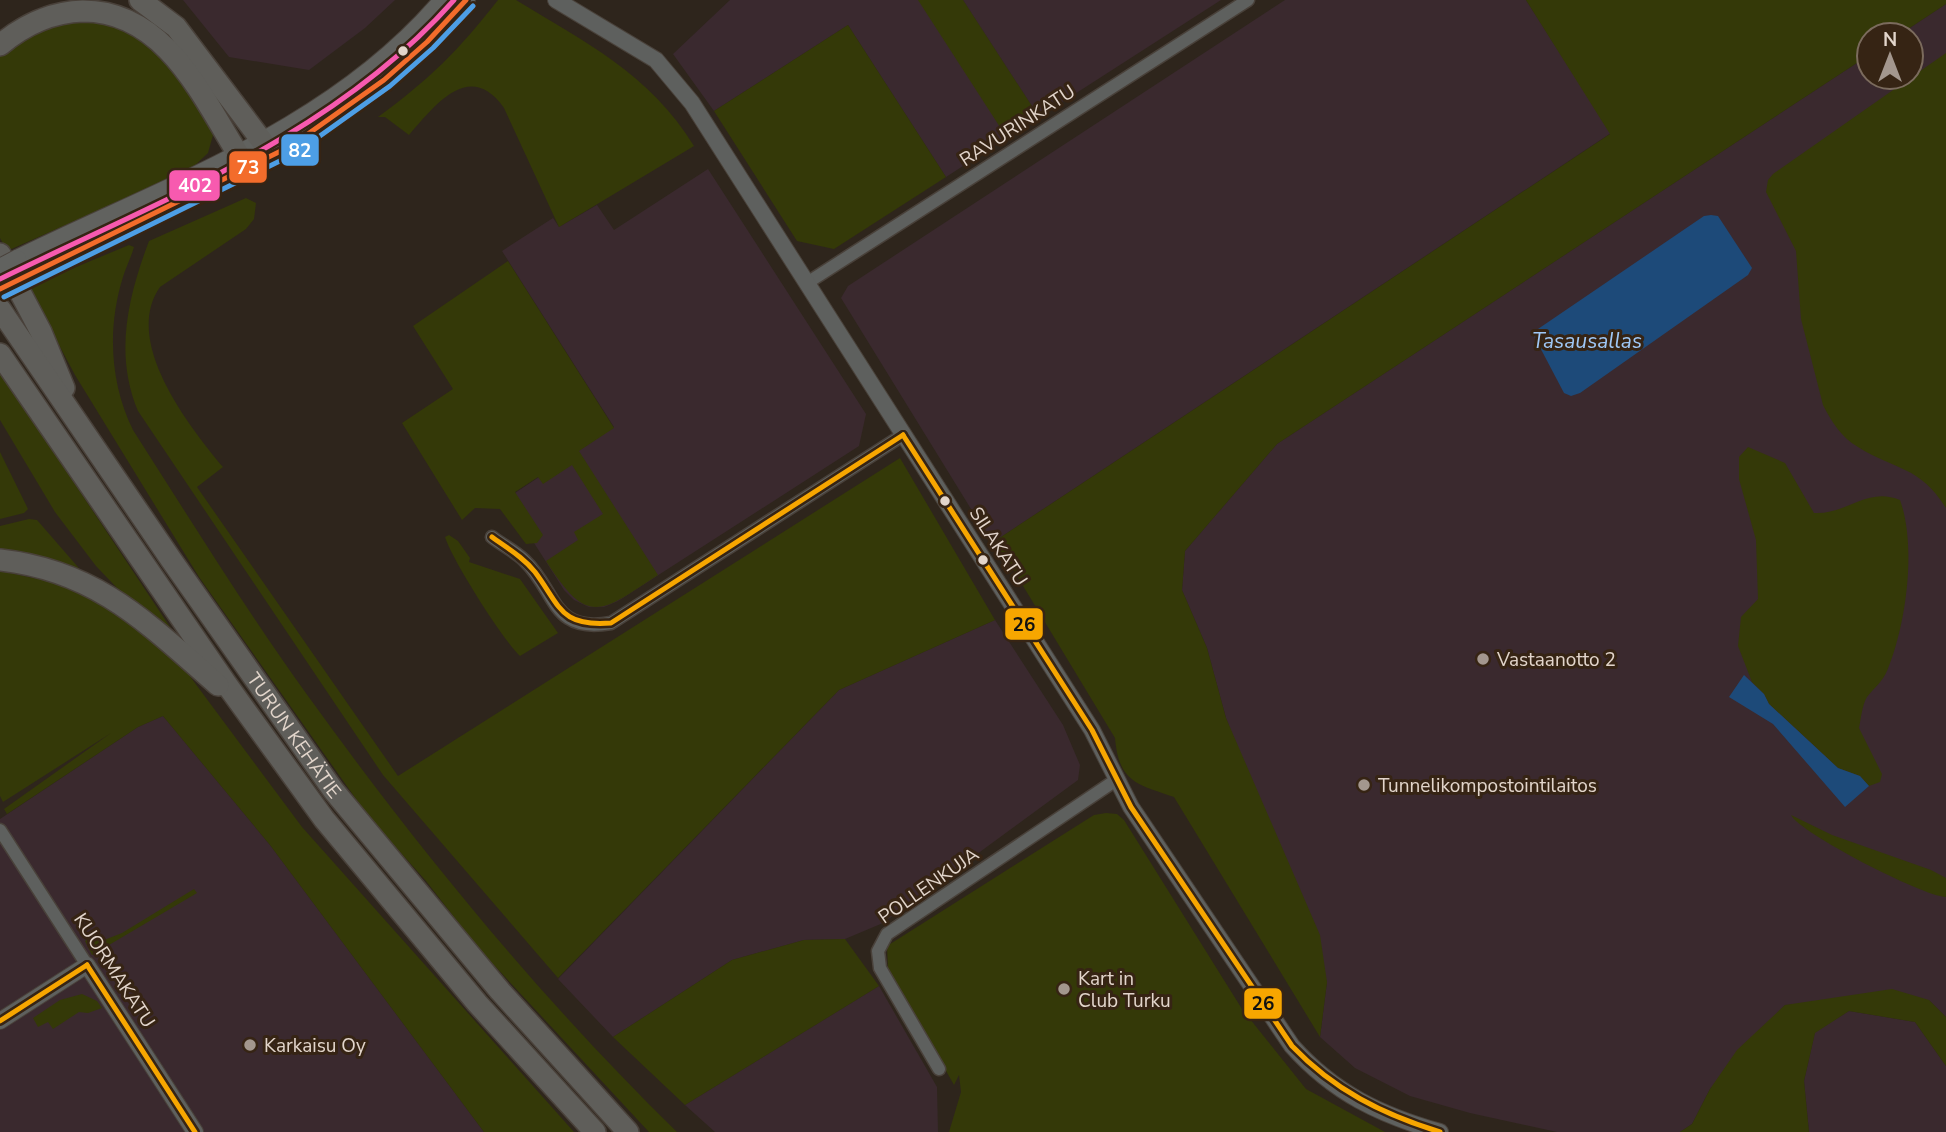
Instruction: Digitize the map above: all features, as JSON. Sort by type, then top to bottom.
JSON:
[{"type":"highway","points":[[140,0],[176,27],[262,141]]},
{"type":"highway","points":[[0,45],[28,25],[63,13],[109,13],[137,23],[159,40],[180,65],[238,154]]},
{"type":"highway","points":[[14,262],[81,429]]},
{"type":"highway","name":"TURUN KEHÄTIE","points":[[0,309],[333,790],[414,892],[628,1132]]},
{"type":"highway","name":"TURUN KEHÄTIE","points":[[0,354],[243,707],[324,819],[477,1003],[595,1132]]},
{"type":"highway","points":[[0,560],[44,569],[113,597],[170,641],[243,707]]},
{"type":"main road","points":[[0,289],[14,262],[289,127],[362,76],[408,39],[443,0]]},
{"type":"main road","points":[[0,268],[260,163],[368,94],[419,52],[466,0]]},
{"type":"main road","points":[[260,163],[262,141]]},
{"type":"main road","points":[[238,154],[260,163]]},
{"type":"street","name":"SILAKATU","points":[[556,0],[656,60],[692,103],[1092,730],[1116,780],[1275,1023],[1304,1060],[1332,1085],[1362,1104],[1440,1132]]},
{"type":"street","name":"RAVURINKATU","points":[[807,283],[1248,0]]},
{"type":"street","points":[[492,537],[525,561],[557,611],[576,623],[595,626],[611,623],[903,435]]},
{"type":"street","name":"POLLENKUJA","points":[[939,1069],[880,968],[878,951],[887,934],[1116,780]]},
{"type":"street","name":"KUORMAKATU","points":[[0,830],[195,1132]]},
{"type":"street","points":[[0,1021],[87,965]]},
{"type":"shaded area","points":[[183,0],[395,0],[365,28],[309,70],[229,57]]},
{"type":"shaded area","points":[[730,0],[963,0],[1039,117],[946,177],[848,25],[714,111],[673,54]]},
{"type":"shaded area","points":[[963,0],[1221,0],[1039,117]]},
{"type":"shaded area","points":[[1285,0],[1526,0],[1611,133],[992,543],[841,298],[848,286]]},
{"type":"shaded area","points":[[1946,4],[1946,1017],[1929,1000],[1785,1005],[1710,1089],[1692,1124],[1680,1132],[1557,1132],[1470,1113],[1410,1096],[1355,1068],[1320,1037],[1327,982],[1226,718],[1207,648],[1182,590],[1185,551],[1277,444],[1855,64],[1855,91],[1925,91],[1925,21],[1920,21]]},
{"type":"shaded area","points":[[708,169],[866,414],[859,446],[618,601],[604,607],[589,607],[574,600],[564,590],[506,499],[614,427],[502,251],[553,218],[559,227],[597,205],[614,230]]},
{"type":"shaded area","points":[[995,620],[1063,725],[1080,765],[1078,780],[883,923],[845,939],[804,940],[732,960],[613,1037],[558,979],[839,690]]},
{"type":"shaded area","points":[[163,716],[270,845],[484,1132],[0,1132],[0,819],[138,727]]},
{"type":"shaded area","points":[[879,986],[937,1087],[938,1132],[715,1132],[685,1105]]},
{"type":"shaded area","points":[[1849,1011],[1915,1022],[1946,1066],[1946,1132],[1809,1132],[1804,1081],[1815,1032]]},
{"type":"green space","points":[[498,0],[516,0],[567,30],[637,79],[677,121],[694,146],[559,227],[504,108],[491,94],[478,87],[466,87],[454,92],[430,111],[409,135],[385,117],[378,117],[442,63]]},
{"type":"green space","points":[[918,0],[963,0],[1039,117],[1007,138]]},
{"type":"green space","points":[[1526,0],[1946,0],[1946,4],[1920,21],[1855,21],[1855,64],[1277,444],[1185,551],[1182,590],[1207,648],[1226,718],[1320,935],[1327,982],[1320,1037],[1174,797],[1140,784],[1125,773],[1117,753],[1115,738],[1005,556],[992,543],[1610,134]]},
{"type":"green space","points":[[78,17],[136,31],[182,80],[213,135],[208,153],[190,170],[7,251],[0,238],[0,51],[7,44]]},
{"type":"green space","points":[[848,25],[946,177],[834,249],[797,241],[714,111]]},
{"type":"green space","points":[[1946,53],[1946,508],[1936,494],[1916,476],[1872,455],[1847,439],[1826,411],[1801,319],[1796,251],[1766,192],[1768,180],[1773,174],[1892,91],[1925,91],[1925,68]]},
{"type":"green space","points":[[246,198],[256,203],[254,219],[246,229],[160,287],[150,309],[149,332],[154,357],[178,406],[223,467],[197,487],[398,776],[900,458],[995,620],[839,690],[558,978],[383,775],[138,411],[131,390],[125,347],[130,304],[149,241]]},
{"type":"green space","points":[[129,245],[134,247],[118,296],[113,355],[119,393],[133,430],[263,631],[393,810],[530,976],[677,1132],[649,1132],[479,949],[426,881],[368,816],[199,577],[75,375],[28,287]]},
{"type":"green space","points":[[508,261],[614,428],[579,451],[658,575],[608,605],[596,607],[573,596],[546,561],[578,540],[574,532],[603,514],[572,465],[543,484],[538,477],[515,492],[543,535],[537,543],[526,544],[500,509],[475,508],[462,520],[402,423],[453,389],[413,326]]},
{"type":"green space","points":[[0,372],[172,630],[118,589],[96,566],[55,512],[0,420]]},
{"type":"green space","points":[[1748,447],[1785,463],[1814,513],[1837,510],[1877,496],[1900,500],[1908,540],[1904,610],[1894,653],[1883,678],[1865,700],[1859,728],[1882,774],[1880,782],[1869,786],[1860,776],[1838,768],[1769,704],[1764,694],[1752,682],[1738,646],[1741,617],[1758,599],[1756,540],[1739,479],[1739,457]]},
{"type":"green space","points":[[0,452],[28,509],[24,513],[0,519]]},
{"type":"green space","points":[[29,519],[37,520],[84,574],[0,554],[0,526]]},
{"type":"green space","points":[[449,535],[458,541],[470,558],[469,562],[520,579],[558,633],[520,656],[467,581],[445,537]]},
{"type":"green space","points":[[0,571],[62,584],[117,609],[186,671],[302,827],[574,1132],[484,1132],[270,845],[163,716],[138,727],[7,814],[4,809],[111,733],[3,802],[0,796]]},
{"type":"green space","name":"Kart in Club Turku","points":[[1117,814],[1124,820],[1242,1009],[1306,1089],[1385,1132],[949,1132],[961,1092],[959,1075],[954,1085],[888,968],[887,946],[1094,815]]},
{"type":"green space","points":[[1791,815],[1832,835],[1931,870],[1946,878],[1946,897],[1913,886],[1838,849],[1799,824]]},
{"type":"green space","points":[[194,889],[197,893],[92,955],[85,941],[94,935],[99,942],[122,933]]},
{"type":"green space","points":[[845,939],[879,986],[685,1105],[613,1037],[732,960],[804,940]]},
{"type":"green space","points":[[1892,989],[1929,1000],[1946,1017],[1946,1066],[1915,1022],[1849,1011],[1815,1033],[1804,1081],[1809,1132],[1680,1132],[1692,1124],[1710,1089],[1737,1050],[1785,1005]]},
{"type":"green space","points":[[82,994],[97,1001],[102,1008],[88,1013],[79,1012],[53,1029],[48,1022],[38,1027],[33,1018],[60,1000]]},
{"type":"water","name":"Tasausallas","points":[[1704,216],[1718,216],[1752,268],[1748,275],[1580,393],[1571,396],[1564,393],[1534,336],[1538,329]]},
{"type":"water","points":[[1744,675],[1764,694],[1769,704],[1838,768],[1860,776],[1869,786],[1845,807],[1773,724],[1729,697]]},
{"type":"transit line","name":"402","points":[[0,279],[182,192],[300,127],[355,90],[407,48],[454,0]]},
{"type":"transit line","name":"73","points":[[0,289],[291,146],[384,80],[427,42],[466,0]]},
{"type":"transit line","name":"82","points":[[4,297],[296,153],[390,86],[433,48],[473,6]]},
{"type":"transit line","name":"26","points":[[903,435],[1092,730],[1131,807],[1292,1046],[1308,1062],[1360,1099],[1398,1117],[1440,1132]]},
{"type":"transit line","name":"26","points":[[492,537],[515,553],[535,572],[557,605],[571,618],[581,622],[611,623],[903,435]]},
{"type":"transit line","name":"26","points":[[87,965],[195,1132]]},
{"type":"transit line","name":"26","points":[[0,1021],[87,965]]},
{"type":"place","name":"Vastaanotto 2","points":[[1483,659]]},
{"type":"place","name":"Tunnelikompostointilaitos","points":[[1364,785]]},
{"type":"place","name":"Kart in Club Turku","points":[[1064,989]]},
{"type":"place","name":"Karkaisu Oy","points":[[250,1045]]}]
